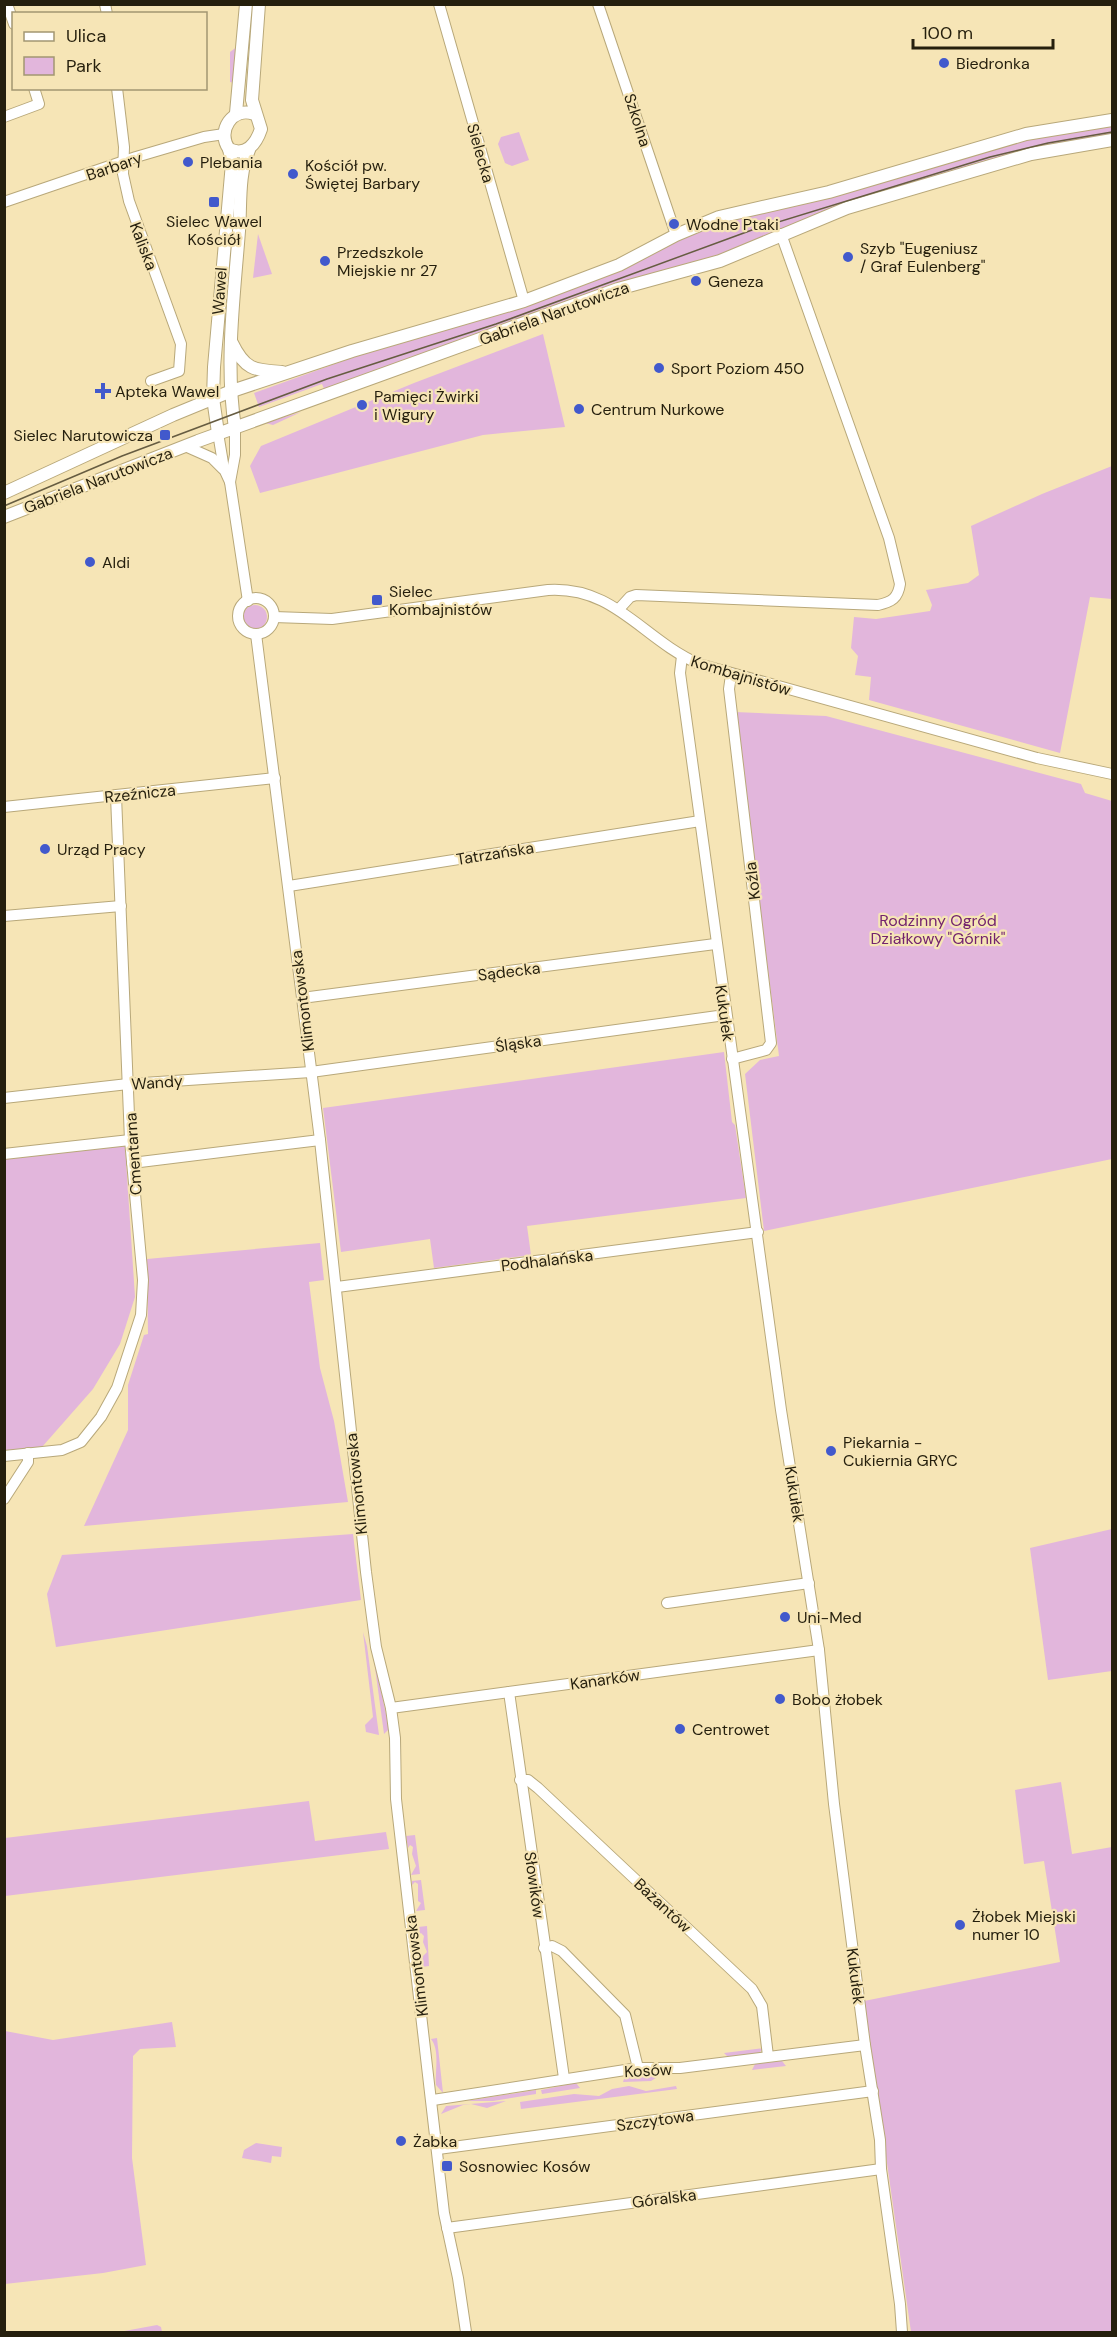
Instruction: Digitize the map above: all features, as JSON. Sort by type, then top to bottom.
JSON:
[{"type":"street","points":[[7,4],[12,18]]},
{"type":"street","points":[[246,4],[236,113],[224,134],[224,142],[229,149],[242,152],[249,150],[261,129],[254,114],[251,96],[259,4]]},
{"type":"street","name":"Sielecka","points":[[439,4],[524,301]]},
{"type":"street","name":"Szkolna","points":[[598,4],[676,235]]},
{"type":"street","points":[[4,117],[39,104],[35,90]]},
{"type":"street","name":"Kaliska","points":[[117,90],[124,161],[123,174],[135,225],[181,344],[179,371],[151,381]]},
{"type":"street","points":[[236,113],[243,111],[254,114]]},
{"type":"street","name":"Gabriela Narutowicza","points":[[4,493],[213,398],[286,373],[524,301],[619,265],[676,235],[719,217],[829,192],[1026,134],[1113,120]]},
{"type":"street","name":"Barbary","points":[[4,202],[124,161],[204,137],[224,134]]},
{"type":"street","name":"Gabriela Narutowicza","points":[[4,517],[218,433],[618,289],[720,261],[847,208],[1031,154],[1113,140]]},
{"type":"street","name":"Wawel","points":[[218,433],[213,398],[222,254],[231,163],[229,149]]},
{"type":"street","name":"Wawel","points":[[235,428],[230,392],[231,340],[241,199],[249,150]]},
{"type":"street","points":[[619,609],[630,597],[636,595],[878,605],[893,601],[899,591],[898,574],[885,528],[781,234]]},
{"type":"street","name":"Gabriela Narutowicza","points":[[231,340],[240,358],[251,368],[286,373]]},
{"type":"street","points":[[230,482],[235,455],[235,428]]},
{"type":"street","points":[[218,433],[224,469],[230,482],[248,601]]},
{"type":"street","points":[[185,446],[212,458],[224,469]]},
{"type":"street","name":"Kombajnistów","points":[[274,617],[332,619],[561,589],[586,592],[619,609],[658,641],[682,656],[731,675],[1068,766],[1113,774]]},
{"type":"street","points":[[257,598],[266,601],[272,608],[274,617],[268,629],[256,634],[246,631],[238,618],[240,608],[248,601],[257,598]]},
{"type":"street","name":"Klimontowska","points":[[256,634],[320,1140],[376,1647],[392,1708],[398,1818],[447,2228],[458,2278],[466,2332]]},
{"type":"street","name":"Kukułek","points":[[682,656],[680,673],[725,1015],[758,1232],[781,1410],[819,1650],[834,1804],[873,2091],[902,2332]]},
{"type":"street","name":"Koźla","points":[[731,675],[729,689],[771,1043],[766,1050],[732,1059]]},
{"type":"street","name":"Rzeźnicza","points":[[4,807],[275,778]]},
{"type":"street","name":"Cmentarna","points":[[4,1456],[62,1450],[81,1442],[101,1417],[117,1388],[141,1315],[143,1280],[130,1140],[116,796]]},
{"type":"street","name":"Tatrzańska","points":[[289,886],[700,821]]},
{"type":"street","points":[[4,916],[120,906]]},
{"type":"street","name":"Sądecka","points":[[302,998],[716,944]]},
{"type":"street","name":"Śląska","points":[[311,1071],[725,1015]]},
{"type":"street","name":"Wandy","points":[[4,1098],[128,1084],[311,1071]]},
{"type":"street","points":[[4,1154],[130,1140]]},
{"type":"street","points":[[132,1163],[320,1140]]},
{"type":"street","name":"Podhalańska","points":[[337,1287],[758,1232]]},
{"type":"street","points":[[4,1499],[28,1462],[28,1453]]},
{"type":"street","points":[[667,1603],[809,1582]]},
{"type":"street","name":"Kanarków","points":[[392,1708],[819,1650]]},
{"type":"street","name":"Słowików","points":[[509,1692],[564,2078]]},
{"type":"street","name":"Bażantów","points":[[520,1780],[528,1780],[538,1788],[752,1989],[762,2006],[768,2056]]},
{"type":"street","points":[[544,1948],[552,1946],[562,1951],[621,2009],[629,2023],[638,2068]]},
{"type":"street","name":"Kosów","points":[[433,2100],[638,2068],[680,2068],[865,2044]]},
{"type":"street","name":"Szczytowa","points":[[438,2149],[873,2091]]},
{"type":"street","name":"Góralska","points":[[447,2228],[881,2169]]},
{"type":"green space","points":[[238,46],[234,83],[230,82],[230,52]]},
{"type":"green space","points":[[1112,125],[1112,135],[1010,154],[832,208],[736,250],[624,281],[325,391],[322,384],[259,407],[254,393],[357,356],[517,309],[609,275],[674,241],[728,220],[1024,140]]},
{"type":"green space","points":[[519,132],[529,160],[512,166],[505,163],[498,144],[501,137]]},
{"type":"green space","points":[[258,234],[272,274],[253,278]]},
{"type":"green space","points":[[543,334],[565,427],[483,435],[260,493],[250,466],[261,446],[414,383]]},
{"type":"green space","points":[[301,412],[273,425],[265,423]]},
{"type":"green space","points":[[1112,466],[1112,599],[1090,597],[1060,753],[869,700],[871,677],[855,675],[858,656],[851,648],[854,617],[876,619],[930,611],[932,605],[926,590],[968,583],[979,575],[971,526]]},
{"type":"green space","points":[[255,605],[260,606],[266,612],[266,622],[260,628],[255,629],[250,628],[244,622],[243,617],[244,612],[250,606]]},
{"type":"green space","name":"Rodzinny Ogród Działkowy \"Górnik\"","points":[[735,712],[826,716],[1081,784],[1085,793],[1112,801],[1112,1159],[764,1231],[745,1074],[760,1060],[779,1056]]},
{"type":"green space","points":[[724,1052],[732,1122],[735,1125],[746,1198],[527,1226],[531,1255],[434,1268],[430,1239],[341,1252],[323,1108]]},
{"type":"green space","points":[[120,1144],[125,1146],[135,1297],[120,1344],[93,1389],[42,1447],[5,1451],[4,1157]]},
{"type":"green space","points":[[320,1243],[324,1280],[309,1282],[320,1368],[334,1421],[348,1502],[84,1526],[128,1430],[128,1385],[144,1335],[148,1334],[147,1259]]},
{"type":"green space","points":[[1112,1529],[1112,1671],[1048,1680],[1030,1548]]},
{"type":"green space","points":[[353,1534],[361,1600],[56,1647],[47,1594],[62,1555]]},
{"type":"green space","points":[[363,1632],[367,1646],[379,1735],[366,1732],[365,1725],[373,1717]]},
{"type":"green space","points":[[374,1660],[388,1723],[388,1730],[384,1734]]},
{"type":"green space","points":[[1061,1782],[1072,1854],[1112,1847],[1112,2332],[911,2332],[864,2001],[1060,1962],[1044,1861],[1024,1864],[1015,1790]]},
{"type":"green space","points":[[309,1801],[315,1841],[386,1832],[389,1849],[5,1896],[5,1838]]},
{"type":"green space","points":[[415,1835],[420,1874],[411,1875],[416,1866],[412,1854],[413,1847],[410,1845],[408,1848],[406,1836]]},
{"type":"green space","points":[[421,1880],[425,1910],[416,1911],[421,1903],[418,1901],[418,1884],[415,1882],[412,1885],[412,1881]]},
{"type":"green space","points":[[427,1926],[429,1966],[422,1967],[421,1958],[427,1952],[423,1942],[424,1936],[421,1933],[419,1935],[418,1927]]},
{"type":"green space","points":[[172,2022],[176,2047],[140,2049],[133,2056],[132,2158],[146,2265],[103,2273],[5,2284],[5,2031],[53,2040]]},
{"type":"green space","points":[[437,2038],[443,2093],[436,2085],[436,2055],[431,2039]]},
{"type":"green space","points":[[764,2048],[759,2053],[728,2057],[724,2053]]},
{"type":"green space","points":[[782,2061],[786,2066],[752,2070],[755,2064]]},
{"type":"green space","points":[[659,2074],[659,2076],[651,2081],[623,2082],[625,2076]]},
{"type":"green space","points":[[576,2083],[580,2088],[542,2094],[541,2090]]},
{"type":"green space","points":[[629,2086],[646,2091],[676,2086],[677,2089],[521,2109],[520,2102],[574,2094],[599,2096],[612,2089]]},
{"type":"green space","points":[[536,2090],[536,2094],[493,2101],[466,2101]]},
{"type":"green space","points":[[506,2101],[487,2108],[471,2104],[463,2105],[441,2114],[446,2106]]},
{"type":"green space","points":[[256,2143],[282,2147],[281,2157],[272,2156],[271,2163],[242,2158],[244,2150]]},
{"type":"green space","points":[[157,2325],[161,2327],[162,2332],[119,2332]]},
{"type":"tram line","points":[[4,506],[122,456],[327,379],[496,324],[752,230],[990,157],[1048,143],[1112,132]]},
{"type":"place","name":"Biedronka","points":[[944,63]]},
{"type":"place","name":"Plebania","points":[[188,162]]},
{"type":"place","name":"Kościół pw. Świętej Barbary","points":[[293,174]]},
{"type":"place","name":"Sielec Wawel Kościół","points":[[214,202]]},
{"type":"place","name":"Wodne Ptaki","points":[[674,224]]},
{"type":"place","name":"Szyb \"Eugeniusz / Graf Eulenberg\"","points":[[848,257]]},
{"type":"place","name":"Przedszkole Miejskie nr 27","points":[[325,261]]},
{"type":"place","name":"Geneza","points":[[696,281]]},
{"type":"place","name":"Sport Poziom 450","points":[[659,368]]},
{"type":"place","name":"Apteka Wawel","points":[[103,391]]},
{"type":"place","name":"Pamięci Żwirki i Wigury","points":[[362,405]]},
{"type":"place","name":"Centrum Nurkowe","points":[[579,409]]},
{"type":"place","name":"Sielec Narutowicza","points":[[165,435]]},
{"type":"place","name":"Aldi","points":[[90,562]]},
{"type":"place","name":"Sielec Kombajnistów","points":[[377,600]]},
{"type":"place","name":"Urząd Pracy","points":[[45,849]]},
{"type":"place","name":"Piekarnia - Cukiernia GRYC","points":[[831,1451]]},
{"type":"place","name":"Uni-Med","points":[[785,1617]]},
{"type":"place","name":"Bobo żłobek","points":[[780,1699]]},
{"type":"place","name":"Centrowet","points":[[680,1729]]},
{"type":"place","name":"Żłobek Miejski numer 10","points":[[960,1925]]},
{"type":"place","name":"Żabka","points":[[401,2141]]},
{"type":"place","name":"Sosnowiec Kosów","points":[[447,2166]]}]
